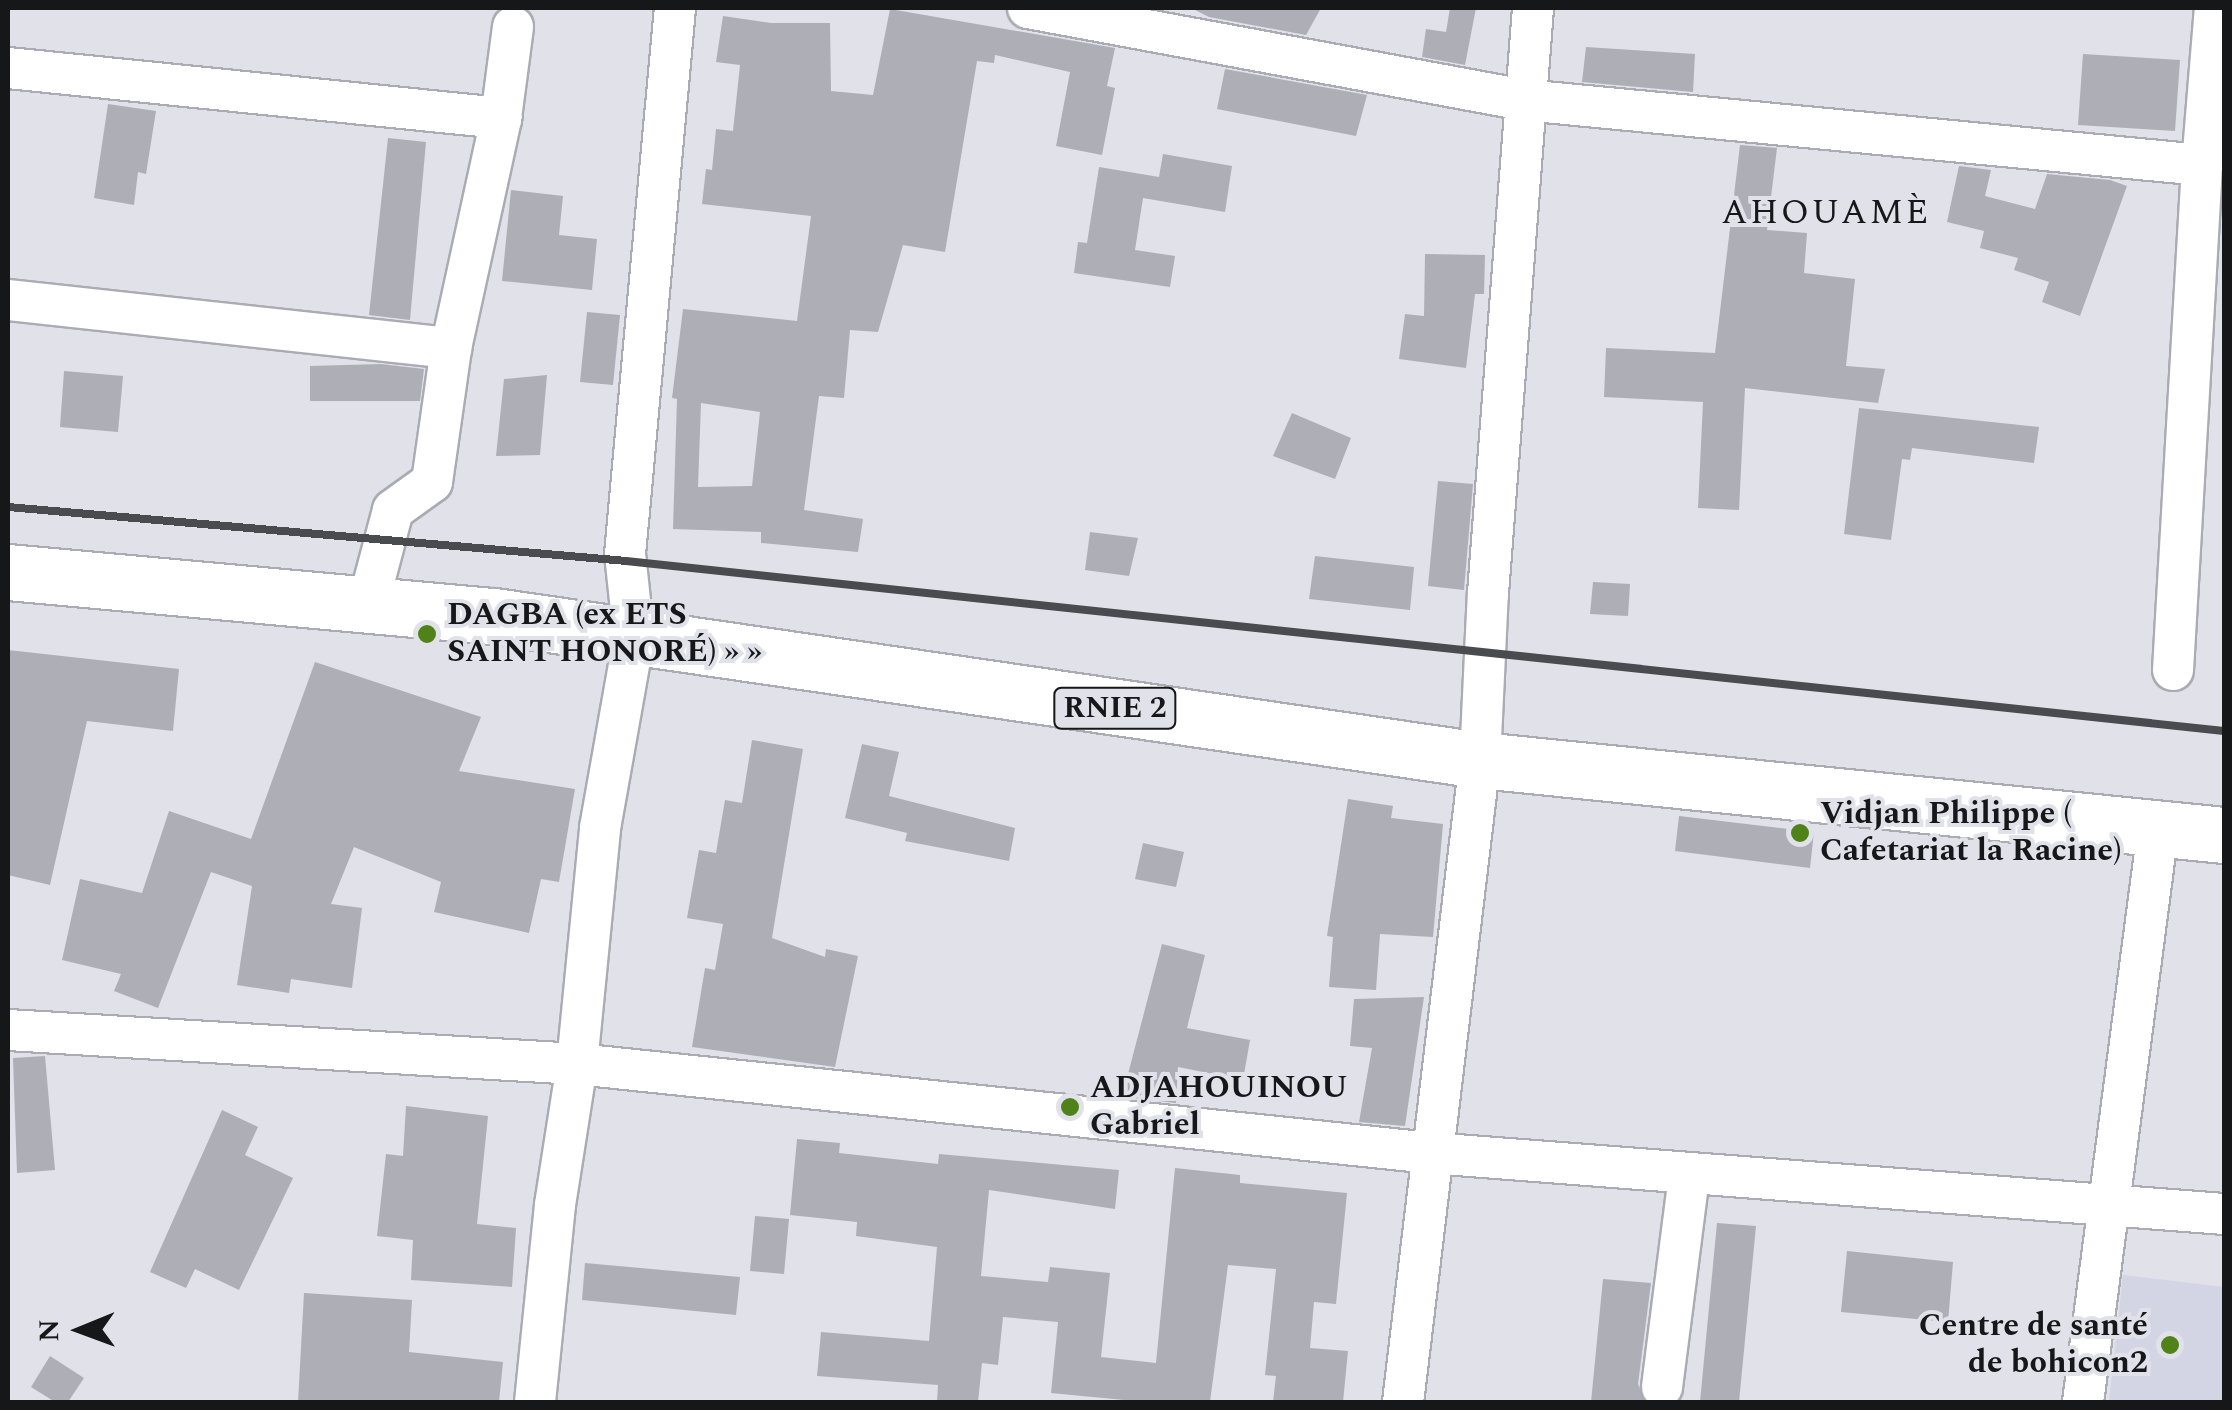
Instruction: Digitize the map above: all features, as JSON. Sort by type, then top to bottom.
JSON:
[{"type":"highway","name":"RNIE 2","points":[[8,572],[368,608],[494,616],[1480,760],[2224,835]]},
{"type":"street","points":[[535,1402],[555,1205],[577,1064],[600,828],[634,638],[625,554],[675,8]]},
{"type":"street","points":[[1028,8],[1524,100],[2202,165]]},
{"type":"street","points":[[1403,1402],[1480,760],[1533,8]]},
{"type":"street","points":[[2172,670],[2202,165],[2216,8]]},
{"type":"street","points":[[368,608],[392,510],[432,482],[451,348],[502,118],[513,27]]},
{"type":"street","points":[[8,68],[502,118]]},
{"type":"street","points":[[8,300],[451,348]]},
{"type":"street","points":[[2083,1402],[2158,830]]},
{"type":"street","points":[[8,1030],[577,1064],[1431,1153],[1690,1176],[2224,1214]]},
{"type":"street","points":[[1662,1387],[1690,1176]]},
{"type":"shaded area","name":"Centre de santé de bohicon2","points":[[2123,1275],[2224,1287],[2224,1402],[2109,1402]]},
{"type":"building","points":[[1191,8],[1321,8],[1306,35],[1209,17]]},
{"type":"building","points":[[1450,8],[1476,8],[1465,65],[1422,57],[1426,29],[1446,32]]},
{"type":"building","points":[[890,9],[1115,48],[1107,86],[1115,88],[1102,155],[1056,146],[1070,72],[995,55],[994,63],[977,61],[945,252],[903,245],[878,332],[850,330],[844,398],[819,396],[804,510],[863,519],[858,552],[761,543],[761,532],[673,529],[677,399],[672,398],[683,309],[797,321],[811,216],[702,204],[706,169],[712,170],[716,129],[733,131],[740,65],[716,62],[723,16],[771,23],[830,23],[831,91],[873,95]],"holes":[[[701,403],[760,412],[752,486],[698,487]]]},
{"type":"building","points":[[1586,47],[1695,54],[1693,92],[1582,82]]},
{"type":"building","points":[[2083,54],[2180,60],[2175,131],[2078,125]]},
{"type":"building","points":[[1225,69],[1367,95],[1356,136],[1217,109]]},
{"type":"building","points":[[108,104],[156,111],[146,174],[138,172],[134,205],[94,198]]},
{"type":"building","points":[[388,138],[426,142],[410,320],[369,315]]},
{"type":"building","points":[[1740,145],[1777,148],[1767,230],[1807,233],[1804,273],[1855,279],[1846,366],[1885,369],[1878,403],[1745,388],[1739,510],[1698,508],[1703,402],[1604,397],[1606,348],[1715,353]]},
{"type":"building","points":[[1163,154],[1232,166],[1225,212],[1143,198],[1135,250],[1175,256],[1170,287],[1074,273],[1078,242],[1087,243],[1099,167],[1159,177]]},
{"type":"building","points":[[1959,166],[1991,170],[1985,196],[2035,209],[2047,174],[2110,180],[2127,186],[2080,316],[2042,302],[2049,282],[2014,270],[2018,258],[1980,248],[1984,231],[1947,222]]},
{"type":"building","points":[[511,190],[563,196],[559,235],[597,239],[592,290],[502,281]]},
{"type":"building","points":[[1425,254],[1485,255],[1484,294],[1475,294],[1466,368],[1399,359],[1405,314],[1424,316]]},
{"type":"building","points":[[587,312],[620,315],[613,385],[580,382]]},
{"type":"building","points":[[381,364],[424,369],[420,401],[310,401],[310,366]]},
{"type":"building","points":[[64,371],[123,376],[118,432],[60,427]]},
{"type":"building","points":[[547,375],[540,455],[496,456],[504,379]]},
{"type":"building","points":[[1859,408],[2039,427],[2034,463],[1912,448],[1910,460],[1902,459],[1891,540],[1844,534]]},
{"type":"building","points":[[1292,413],[1351,438],[1335,479],[1273,456]]},
{"type":"building","points":[[1438,481],[1473,484],[1464,590],[1428,586]]},
{"type":"building","points":[[1090,532],[1138,538],[1129,576],[1085,570]]},
{"type":"building","points":[[1315,556],[1414,567],[1410,610],[1309,599]]},
{"type":"building","points":[[1593,582],[1630,584],[1628,616],[1590,614]]},
{"type":"building","points":[[8,650],[179,669],[173,731],[87,721],[50,885],[8,875]]},
{"type":"building","points":[[315,662],[481,717],[459,771],[575,789],[559,882],[541,879],[529,933],[434,912],[441,882],[354,847],[331,904],[362,908],[352,988],[291,979],[289,993],[237,985],[252,886],[211,872],[158,1008],[114,991],[121,974],[62,960],[80,879],[142,893],[169,811],[251,839]]},
{"type":"building","points":[[752,740],[803,749],[772,938],[825,957],[826,949],[858,956],[835,1067],[692,1047],[705,968],[715,970],[723,924],[687,918],[699,850],[716,853],[725,800],[742,803]]},
{"type":"building","points":[[862,744],[899,752],[889,796],[1015,828],[1009,861],[905,841],[907,833],[845,818]]},
{"type":"building","points":[[1348,799],[1393,806],[1391,818],[1443,824],[1433,937],[1380,934],[1376,990],[1329,987],[1333,937],[1327,936]]},
{"type":"building","points":[[1679,816],[1814,832],[1810,868],[1675,851]]},
{"type":"building","points":[[1143,843],[1184,852],[1176,887],[1135,879]]},
{"type":"building","points":[[1162,944],[1205,955],[1187,1028],[1250,1040],[1243,1080],[1178,1067],[1176,1103],[1122,1097]]},
{"type":"building","points":[[1424,997],[1405,1126],[1359,1122],[1372,1048],[1350,1046],[1354,999]]},
{"type":"building","points":[[45,1056],[55,1170],[17,1173],[13,1058]]},
{"type":"building","points":[[406,1106],[488,1116],[477,1224],[516,1228],[512,1287],[411,1280],[413,1240],[377,1236],[386,1154],[403,1156]]},
{"type":"building","points":[[222,1110],[258,1127],[245,1155],[293,1178],[239,1290],[195,1269],[186,1288],[150,1272]]},
{"type":"building","points":[[797,1139],[840,1143],[839,1153],[938,1164],[939,1154],[1119,1170],[1115,1209],[989,1190],[981,1276],[1048,1282],[1050,1267],[1110,1273],[1101,1357],[1156,1363],[1175,1168],[1240,1175],[1240,1183],[1347,1193],[1336,1304],[1314,1302],[1310,1348],[1348,1351],[1343,1402],[1273,1402],[1276,1376],[1265,1375],[1276,1269],[1228,1265],[1210,1402],[1145,1402],[1051,1393],[1058,1322],[1003,1317],[998,1365],[982,1363],[978,1402],[937,1402],[938,1385],[817,1376],[821,1332],[929,1341],[937,1247],[856,1236],[857,1222],[790,1215]]},
{"type":"building","points":[[755,1216],[789,1219],[784,1274],[750,1271]]},
{"type":"building","points":[[1717,1223],[1756,1226],[1739,1402],[1700,1402]]},
{"type":"building","points":[[1847,1251],[1953,1262],[1948,1322],[1841,1312]]},
{"type":"building","points":[[585,1263],[740,1277],[736,1315],[582,1300]]},
{"type":"building","points":[[1603,1279],[1651,1283],[1638,1384],[1645,1402],[1591,1402]]},
{"type":"building","points":[[304,1293],[412,1300],[409,1352],[503,1362],[499,1402],[298,1402]]},
{"type":"building","points":[[50,1356],[84,1378],[68,1402],[55,1402],[31,1387]]},
{"type":"railway","points":[[8,507],[626,561],[2224,731]]},
{"type":"place","name":"DAGBA (ex ETS SAINT HONORÉ) » »","points":[[427,634]]},
{"type":"place","name":"Vidjan Philippe ( Cafetariat la Racine)","points":[[1800,833]]},
{"type":"place","name":"ADJAHOUINOU Gabriel","points":[[1070,1107]]},
{"type":"place","name":"Centre de santé de bohicon2","points":[[2170,1345]]},
{"type":"district","name":"AHOUAMÈ","points":[[1826,213]]}]
